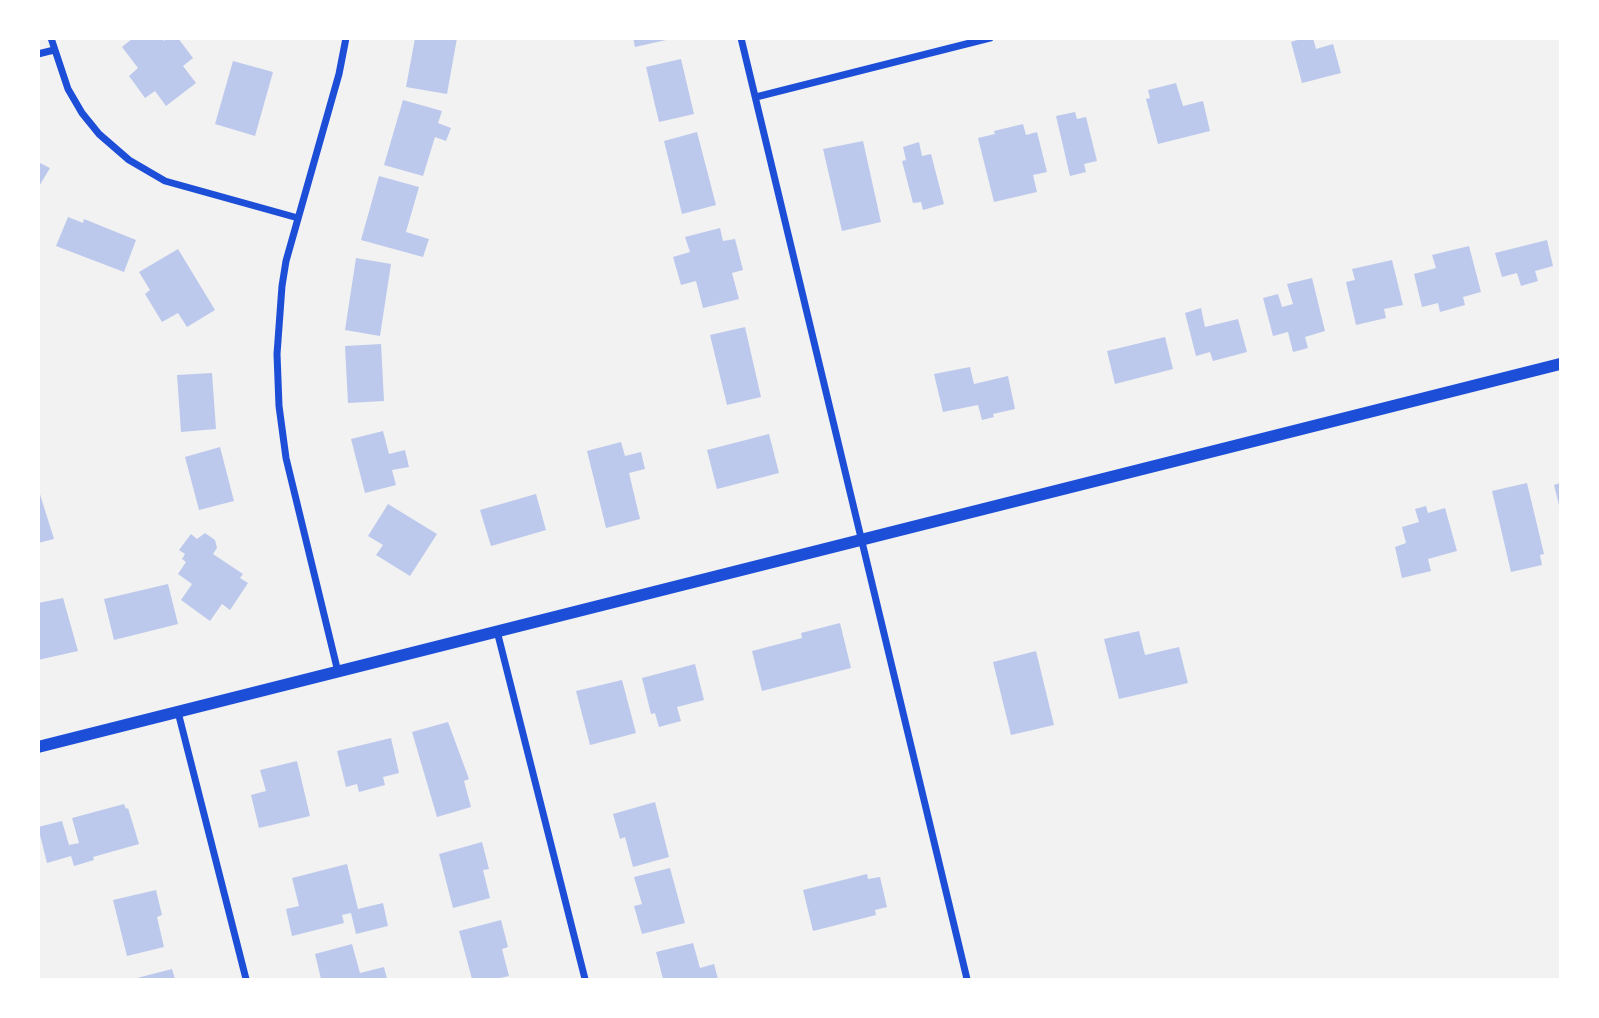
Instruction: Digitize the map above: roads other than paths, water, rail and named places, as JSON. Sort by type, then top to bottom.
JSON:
[{"type":"street","points":[[51,38],[68,89],[82,113],[108,143],[141,169],[165,181],[298,218]]},
{"type":"street","points":[[338,672],[286,458],[279,407],[277,354],[282,286],[346,38]]},
{"type":"street","points":[[741,38],[967,979]]},
{"type":"street","points":[[756,97],[990,38]]},
{"type":"street","points":[[38,54],[54,50]]},
{"type":"street","points":[[38,747],[1560,364]]},
{"type":"street","points":[[497,631],[585,979]]},
{"type":"street","points":[[178,712],[246,979]]}]
